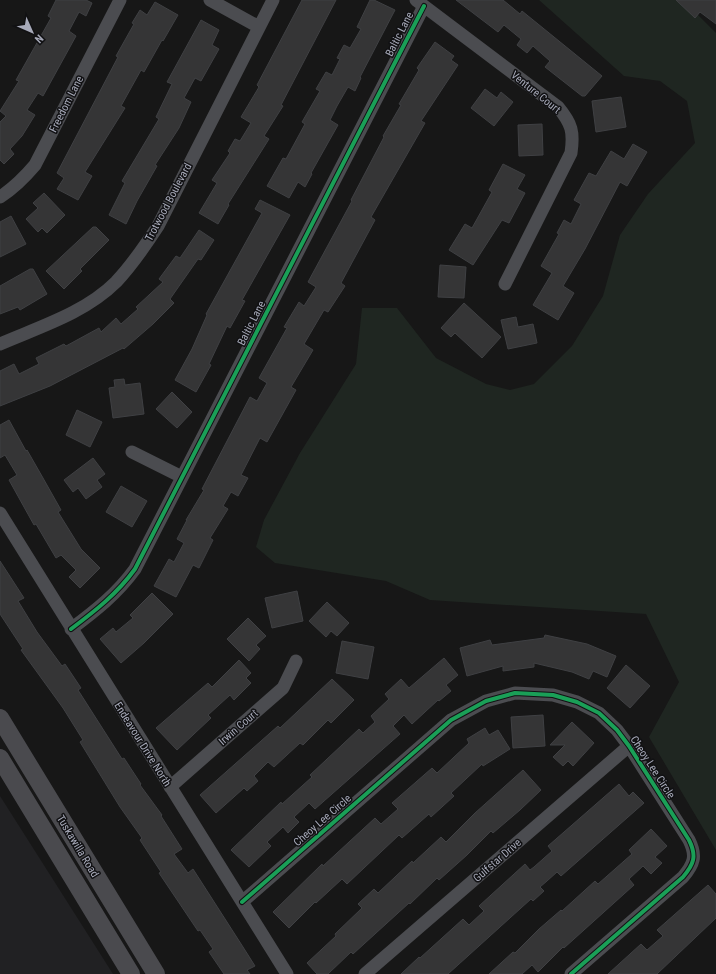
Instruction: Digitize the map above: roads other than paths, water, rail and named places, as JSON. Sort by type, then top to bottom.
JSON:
[{"type":"main road","name":"Tuskawilla Road","points":[[0,718],[156,974]]},
{"type":"main road","name":"Tuskawilla Road","points":[[0,758],[131,974]]},
{"type":"street","name":"Freedom Lane","points":[[0,197],[22,180],[35,165],[120,0]]},
{"type":"street","points":[[210,0],[259,26]]},
{"type":"street","name":"Trotwood Boulevard","points":[[0,344],[74,312],[90,303],[115,283],[136,259],[158,226],[273,0]]},
{"type":"street","name":"Venture Court","points":[[420,3],[558,107],[567,118],[573,134],[571,153],[505,284]]},
{"type":"street","name":"Baltic Lane","points":[[71,629],[109,600],[123,586],[135,569],[420,3]]},
{"type":"street","points":[[132,452],[182,477]]},
{"type":"street","name":"Endeavour Drive North","points":[[0,513],[287,974]]},
{"type":"street","name":"Irwin Court","points":[[170,787],[283,688],[296,661]]},
{"type":"street","name":"Cheoy Lee Circle","points":[[242,902],[451,720],[486,701],[515,693],[553,695],[577,702],[599,713],[617,730],[629,746],[689,840],[694,849],[695,859],[690,869],[683,877],[571,974]]},
{"type":"street","name":"Gulfstar Drive","points":[[365,974],[629,746]]}]
